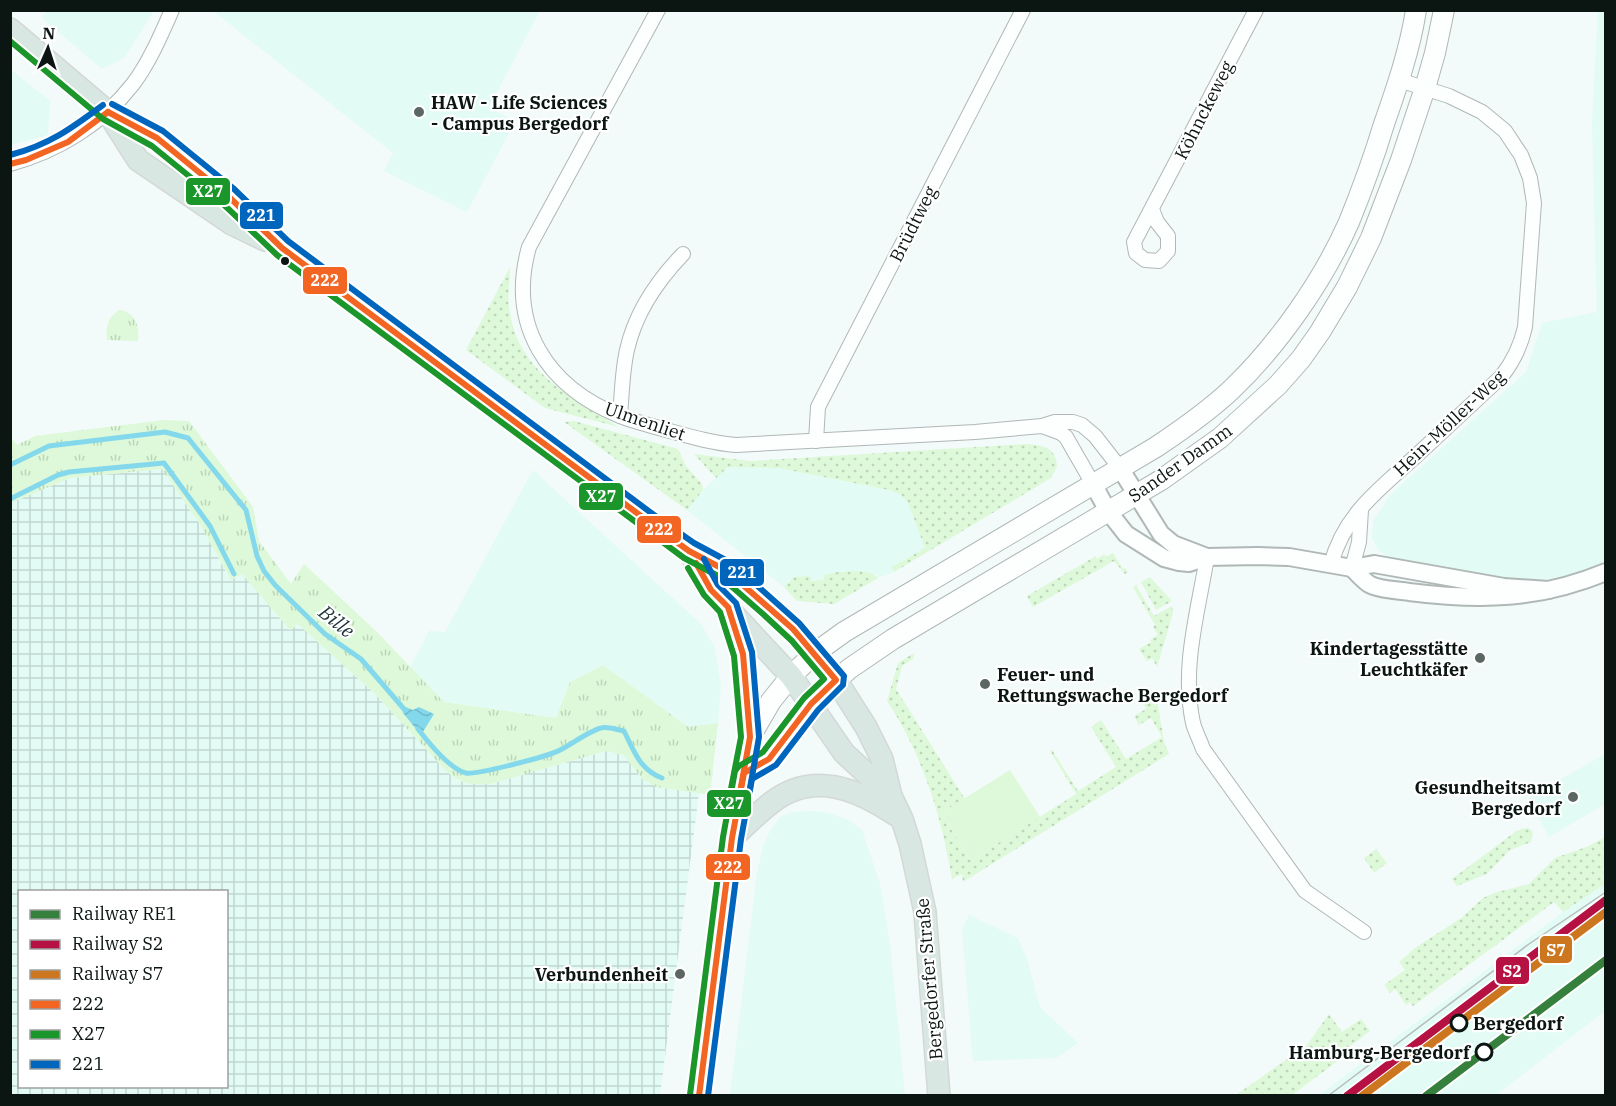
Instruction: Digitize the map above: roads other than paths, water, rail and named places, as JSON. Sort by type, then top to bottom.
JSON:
[{"type":"main road","name":"Sander Damm","points":[[699,1095],[732,838],[750,737],[771,701],[791,676],[815,653],[844,632],[1094,484],[1196,420],[1232,389],[1261,358],[1296,312],[1323,270],[1348,224],[1399,80],[1416,10]]},
{"type":"main road","name":"Sander Damm","points":[[744,773],[769,759],[811,704],[836,680],[893,639],[1108,512],[1194,458],[1250,412],[1278,385],[1320,332],[1347,287],[1371,238],[1401,160],[1425,88],[1436,53],[1444,10]]},
{"type":"main road","name":"Bergedorfer Straße","points":[[10,29],[108,112],[157,138],[227,195],[282,248],[689,551],[727,571],[793,629],[815,653],[836,680],[882,759],[891,796],[902,819],[915,864],[925,912],[939,1095]]},
{"type":"main road","name":"Bergedorfer Straße","points":[[108,112],[138,160],[232,224],[282,248]]},
{"type":"main road","name":"Bergedorfer Straße","points":[[689,551],[711,590],[791,676],[844,753],[891,796]]},
{"type":"main road","points":[[728,607],[743,654],[750,737]]},
{"type":"main road","points":[[732,838],[772,802],[799,788],[813,785],[833,786],[872,799],[902,819]]},
{"type":"street","points":[[10,164],[26,160],[68,142],[108,112],[137,78],[161,36],[172,10]]},
{"type":"street","name":"Ulmenliet","points":[[658,10],[529,247],[522,275],[522,303],[529,328],[539,351],[567,384],[588,399],[620,416],[686,436],[736,445],[1042,426],[1063,422],[1082,425],[1095,436],[1120,468]]},
{"type":"street","name":"Brüdtweg","points":[[816,441],[818,407],[1023,10]]},
{"type":"street","name":"Köhnckeweg","points":[[1152,209],[1256,10]]},
{"type":"street","name":"Hein-Möller-Weg","points":[[1331,564],[1341,537],[1366,501],[1501,377],[1509,367],[1522,340],[1525,327],[1534,203],[1530,177],[1521,155],[1505,131],[1482,112],[1425,88],[1399,80]]},
{"type":"street","points":[[620,416],[627,350],[634,328],[665,273],[683,254]]},
{"type":"street","points":[[1042,426],[1062,433],[1066,437],[1108,512],[1126,534],[1164,558],[1190,563],[1207,557]]},
{"type":"street","points":[[1120,468],[1167,539],[1181,548],[1207,557],[1289,557],[1352,568],[1374,564],[1504,587],[1549,590],[1571,586],[1605,572]]},
{"type":"street","points":[[1352,568],[1359,542],[1360,510]]},
{"type":"street","points":[[1207,557],[1188,678],[1194,724],[1203,749],[1305,891],[1364,932]]},
{"type":"water","points":[[401,705],[413,710],[419,707],[434,714],[421,735],[403,713]]},
{"type":"waterway","name":"Bille","points":[[10,465],[49,446],[165,432],[188,438],[246,510],[257,556],[264,571],[275,585],[325,634],[361,659],[404,709]]},
{"type":"waterway","points":[[10,499],[58,475],[69,472],[164,463],[210,526],[234,574]]},
{"type":"waterway","name":"Bille","points":[[418,729],[446,761],[459,770],[473,773],[542,756],[560,750],[596,730],[612,728],[624,731],[643,765],[654,775],[662,778]]},
{"type":"tram line","points":[[1328,1096],[1529,944],[1606,892]]},
{"type":"tram line","points":[[1546,946],[1606,907]]},
{"type":"rail line","name":"S2","points":[[1347,1096],[1606,900]]},
{"type":"rail line","name":"S7","points":[[1362,1096],[1606,912]]},
{"type":"rail line","name":"RE1","points":[[1426,1096],[1606,960]]},
{"type":"place","name":"HAW - Life Sciences - Campus Bergedorf","points":[[419,112]]},
{"type":"place","name":"Kindertagesstätte Leuchtkäfer","points":[[1480,658]]},
{"type":"place","name":"Feuer- und Rettungswache Bergedorf","points":[[985,684]]},
{"type":"place","name":"Gesundheitsamt Bergedorf","points":[[1573,797]]},
{"type":"place","name":"Verbundenheit","points":[[680,974]]},
{"type":"place","name":"Bergedorf","points":[[1459,1023]]},
{"type":"place","name":"Hamburg-Bergedorf","points":[[1484,1052]]}]
